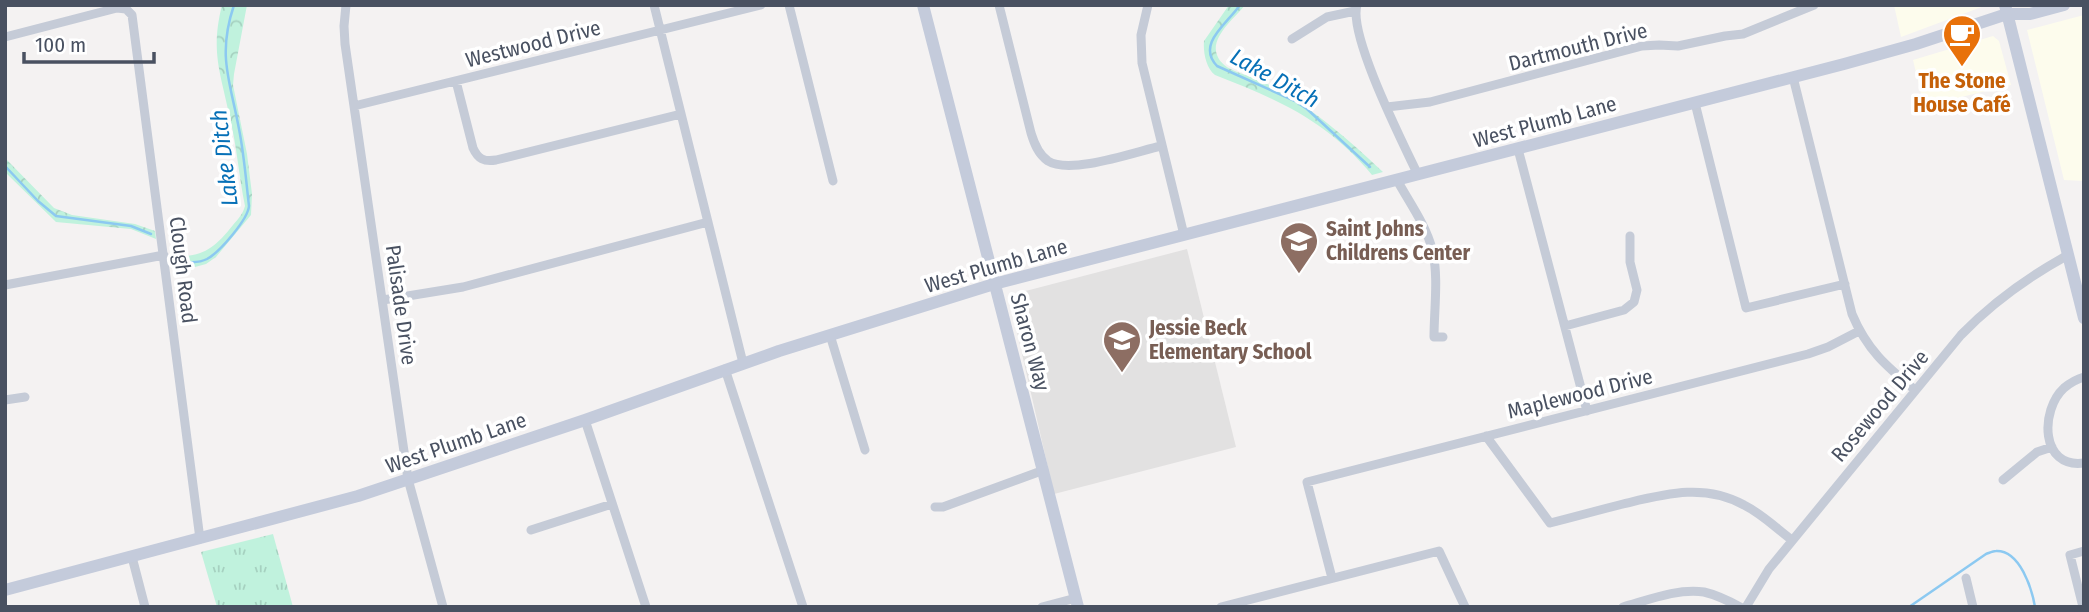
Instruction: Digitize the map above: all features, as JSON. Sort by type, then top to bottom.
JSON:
[{"type":"main road","name":"Sharon Way","points":[[923,5],[1077,603]]},
{"type":"main road","name":"West Plumb Lane","points":[[5,590],[339,501],[585,420],[743,363],[995,284],[1793,78],[1892,51],[2009,8],[2030,14],[2064,5]]},
{"type":"main road","points":[[2009,8],[2084,318]]},
{"type":"street","name":"Palisade Drive","points":[[346,5],[344,36],[408,479],[443,607]]},
{"type":"street","points":[[654,5],[743,363]]},
{"type":"street","name":"Westwood Drive","points":[[354,106],[761,5]]},
{"type":"street","points":[[789,5],[833,181]]},
{"type":"street","points":[[999,5],[1035,146],[1048,160],[1056,164],[1079,166],[1161,146]]},
{"type":"street","points":[[1148,5],[1141,36],[1142,63],[1184,235]]},
{"type":"street","name":"Dartmouth Drive","points":[[1387,107],[1430,103],[1642,46],[1678,46],[1743,34],[1814,5]]},
{"type":"street","points":[[1292,39],[1327,17],[1356,8],[1356,21],[1368,61],[1418,175]]},
{"type":"street","name":"Clough Road","points":[[5,37],[112,9],[126,9],[134,20],[200,539]]},
{"type":"street","points":[[1793,78],[1852,314],[1859,331],[1879,359],[1915,390]]},
{"type":"street","points":[[456,81],[473,148],[478,157],[485,161],[681,114]]},
{"type":"street","points":[[1695,103],[1746,308],[1845,284]]},
{"type":"street","points":[[1518,149],[1587,411]]},
{"type":"street","points":[[1397,180],[1429,239],[1434,263],[1434,337],[1443,337]]},
{"type":"street","points":[[383,300],[463,287],[708,222]]},
{"type":"street","points":[[1565,326],[1624,310],[1634,302],[1637,290],[1630,262],[1630,236]]},
{"type":"street","points":[[5,285],[164,255]]},
{"type":"street","name":"Rosewood Drive","points":[[1746,607],[1769,569],[1792,540],[1915,390],[1980,316],[2018,285],[2068,255]]},
{"type":"street","name":"Maplewood Drive","points":[[1332,578],[1307,482],[1808,354],[1859,331]]},
{"type":"street","points":[[830,335],[865,450]]},
{"type":"street","points":[[725,369],[803,607]]},
{"type":"street","points":[[2084,377],[2063,389],[2048,419],[2048,432],[2055,454],[2067,462],[2084,463]]},
{"type":"street","points":[[5,400],[25,397]]},
{"type":"street","points":[[585,420],[646,607]]},
{"type":"street","points":[[1486,436],[1550,523],[1669,493],[1701,492],[1724,496],[1745,505],[1792,540]]},
{"type":"street","points":[[2003,480],[2037,452],[2052,447]]},
{"type":"street","points":[[935,508],[1044,470]]},
{"type":"street","points":[[531,530],[612,503]]},
{"type":"street","points":[[1221,607],[1439,551],[1465,607]]},
{"type":"street","points":[[2083,607],[2070,555],[2084,551]]},
{"type":"street","points":[[132,557],[145,607]]},
{"type":"street","points":[[1966,578],[1973,607]]},
{"type":"street","points":[[1623,607],[1694,591],[1718,596],[1740,607]]},
{"type":"street","points":[[1042,607],[1077,603]]},
{"type":"shaded area","points":[[1894,5],[1987,5],[1901,37]]},
{"type":"shaded area","points":[[2084,15],[2084,181],[2064,180],[2027,30]]},
{"type":"shaded area","points":[[1993,36],[1999,41],[2011,85],[1924,106],[1913,60]]},
{"type":"shaded area","name":"Jessie Beck Elementary School","points":[[1187,249],[1236,447],[1054,494],[1009,297]]},
{"type":"green space","points":[[222,5],[247,5],[233,85],[247,154],[252,194],[251,215],[216,257],[206,264],[172,267],[170,256],[191,255],[213,246],[243,212],[245,206],[218,63],[217,37]]},
{"type":"green space","points":[[1229,5],[1245,5],[1217,41],[1220,61],[1230,69],[1262,81],[1311,111],[1383,172],[1372,175],[1337,140],[1301,114],[1212,72],[1206,60],[1204,41]]},
{"type":"green space","points":[[5,158],[54,208],[72,215],[135,224],[155,231],[156,239],[131,229],[56,222],[5,172]]},
{"type":"green space","points":[[273,534],[293,607],[217,607],[201,552]]},
{"type":"waterway","name":"Lake Ditch","points":[[173,261],[199,262],[207,259],[226,243],[239,227],[249,206],[241,138],[227,68],[226,39],[234,5]]},
{"type":"waterway","name":"Lake Ditch","points":[[1240,5],[1212,42],[1211,58],[1217,66],[1295,101],[1370,167]]},
{"type":"waterway","name":"Lake Ditch","points":[[5,166],[56,216],[131,226],[151,234]]},
{"type":"waterway","points":[[1909,607],[1986,554],[1996,551],[2004,552],[2018,564],[2028,581],[2035,607]]},
{"type":"place","name":"The Stone House Café","points":[[1962,68]]},
{"type":"place","name":"Saint Johns Childrens Center","points":[[1299,275]]},
{"type":"place","name":"Jessie Beck Elementary School","points":[[1122,374]]}]
